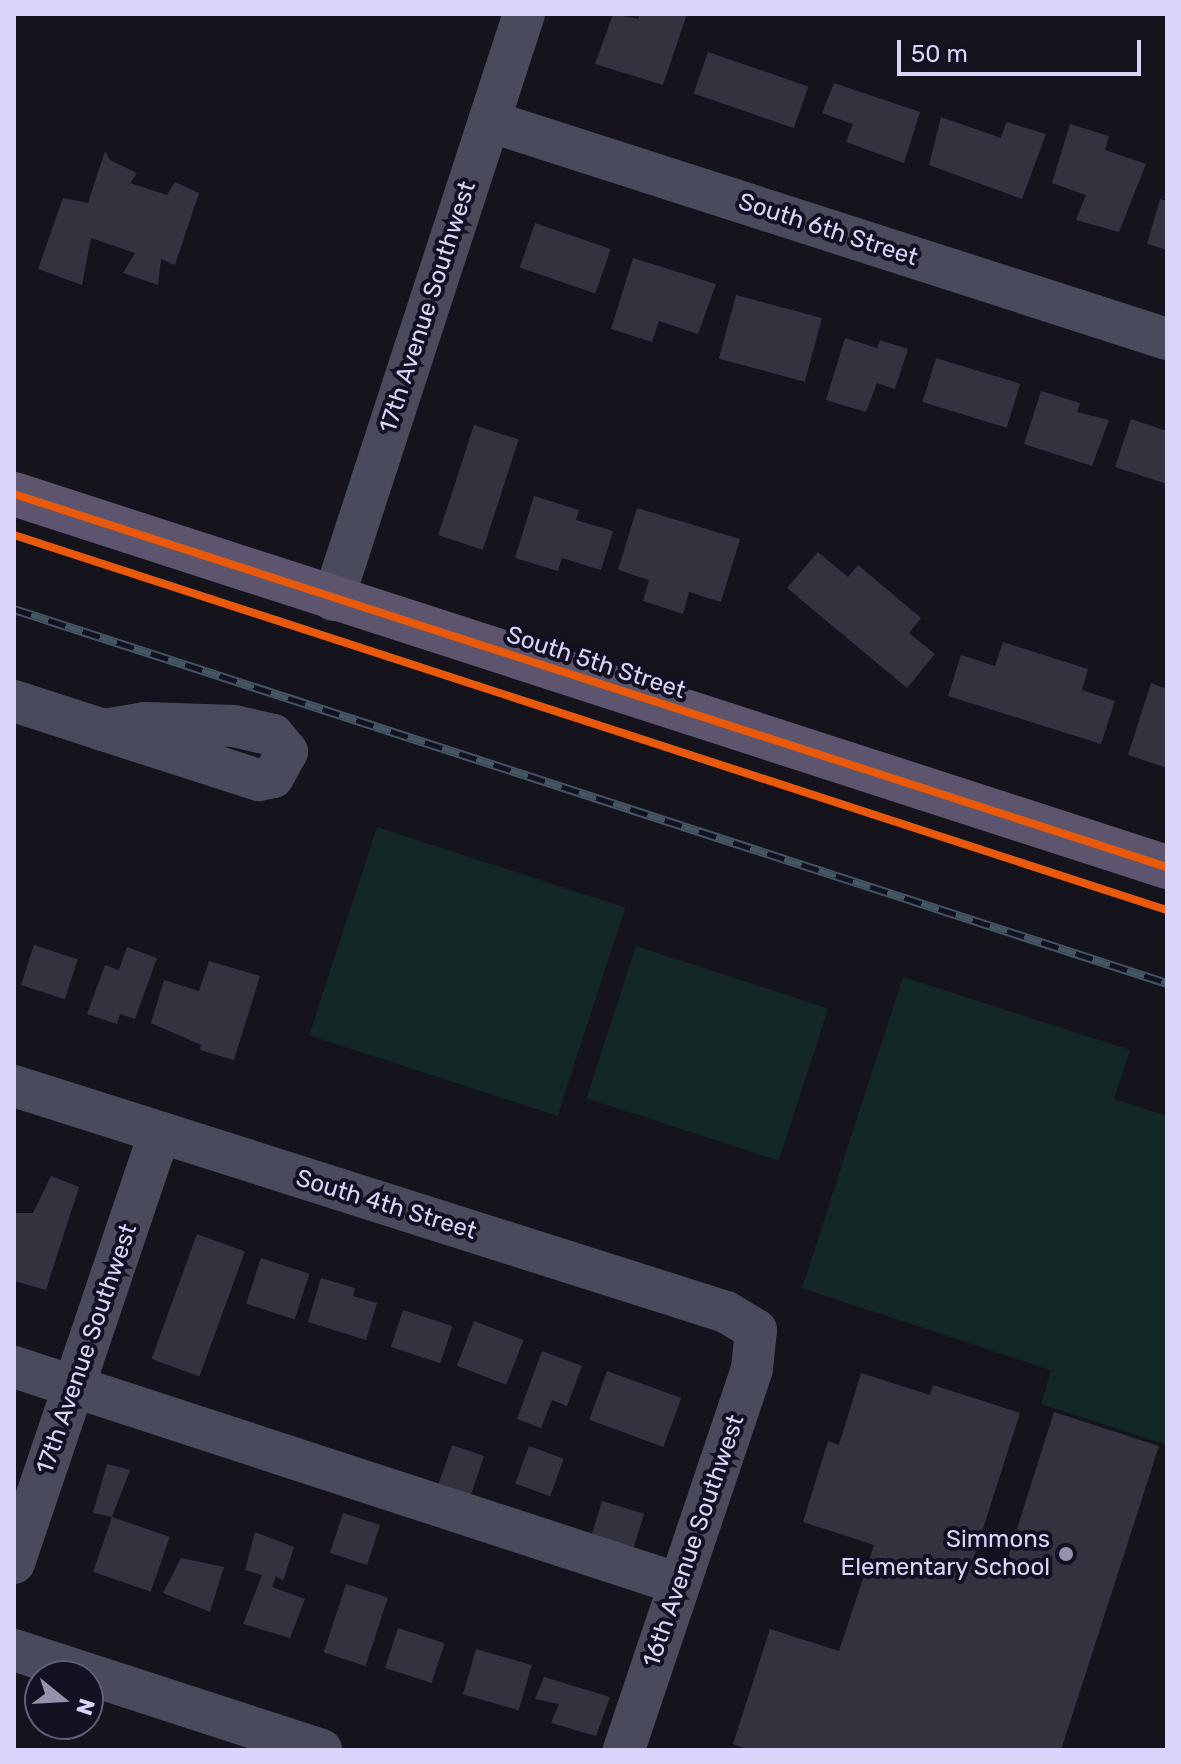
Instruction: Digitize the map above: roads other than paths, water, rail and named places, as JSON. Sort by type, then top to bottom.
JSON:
[{"type":"main road","name":"South 5th Street","points":[[14,494],[333,600],[1167,867]]},
{"type":"street","name":"17th Avenue Southwest","points":[[333,600],[524,14]]},
{"type":"street","name":"South 6th Street","points":[[489,121],[1167,339]]},
{"type":"street","points":[[14,701],[103,730]]},
{"type":"street","name":"South 4th Street","points":[[14,1086],[726,1312],[756,1330]]},
{"type":"street","name":"17th Avenue Southwest","points":[[14,1563],[159,1134]]},
{"type":"street","name":"16th Avenue Southwest","points":[[624,1750],[752,1369],[756,1330]]},
{"type":"street","points":[[14,1367],[679,1584]]},
{"type":"street","points":[[14,1650],[321,1750]]},
{"type":"railway","points":[[14,609],[1167,983]]},
{"type":"place","name":"Simmons Elementary School","points":[[1066,1554]]}]
